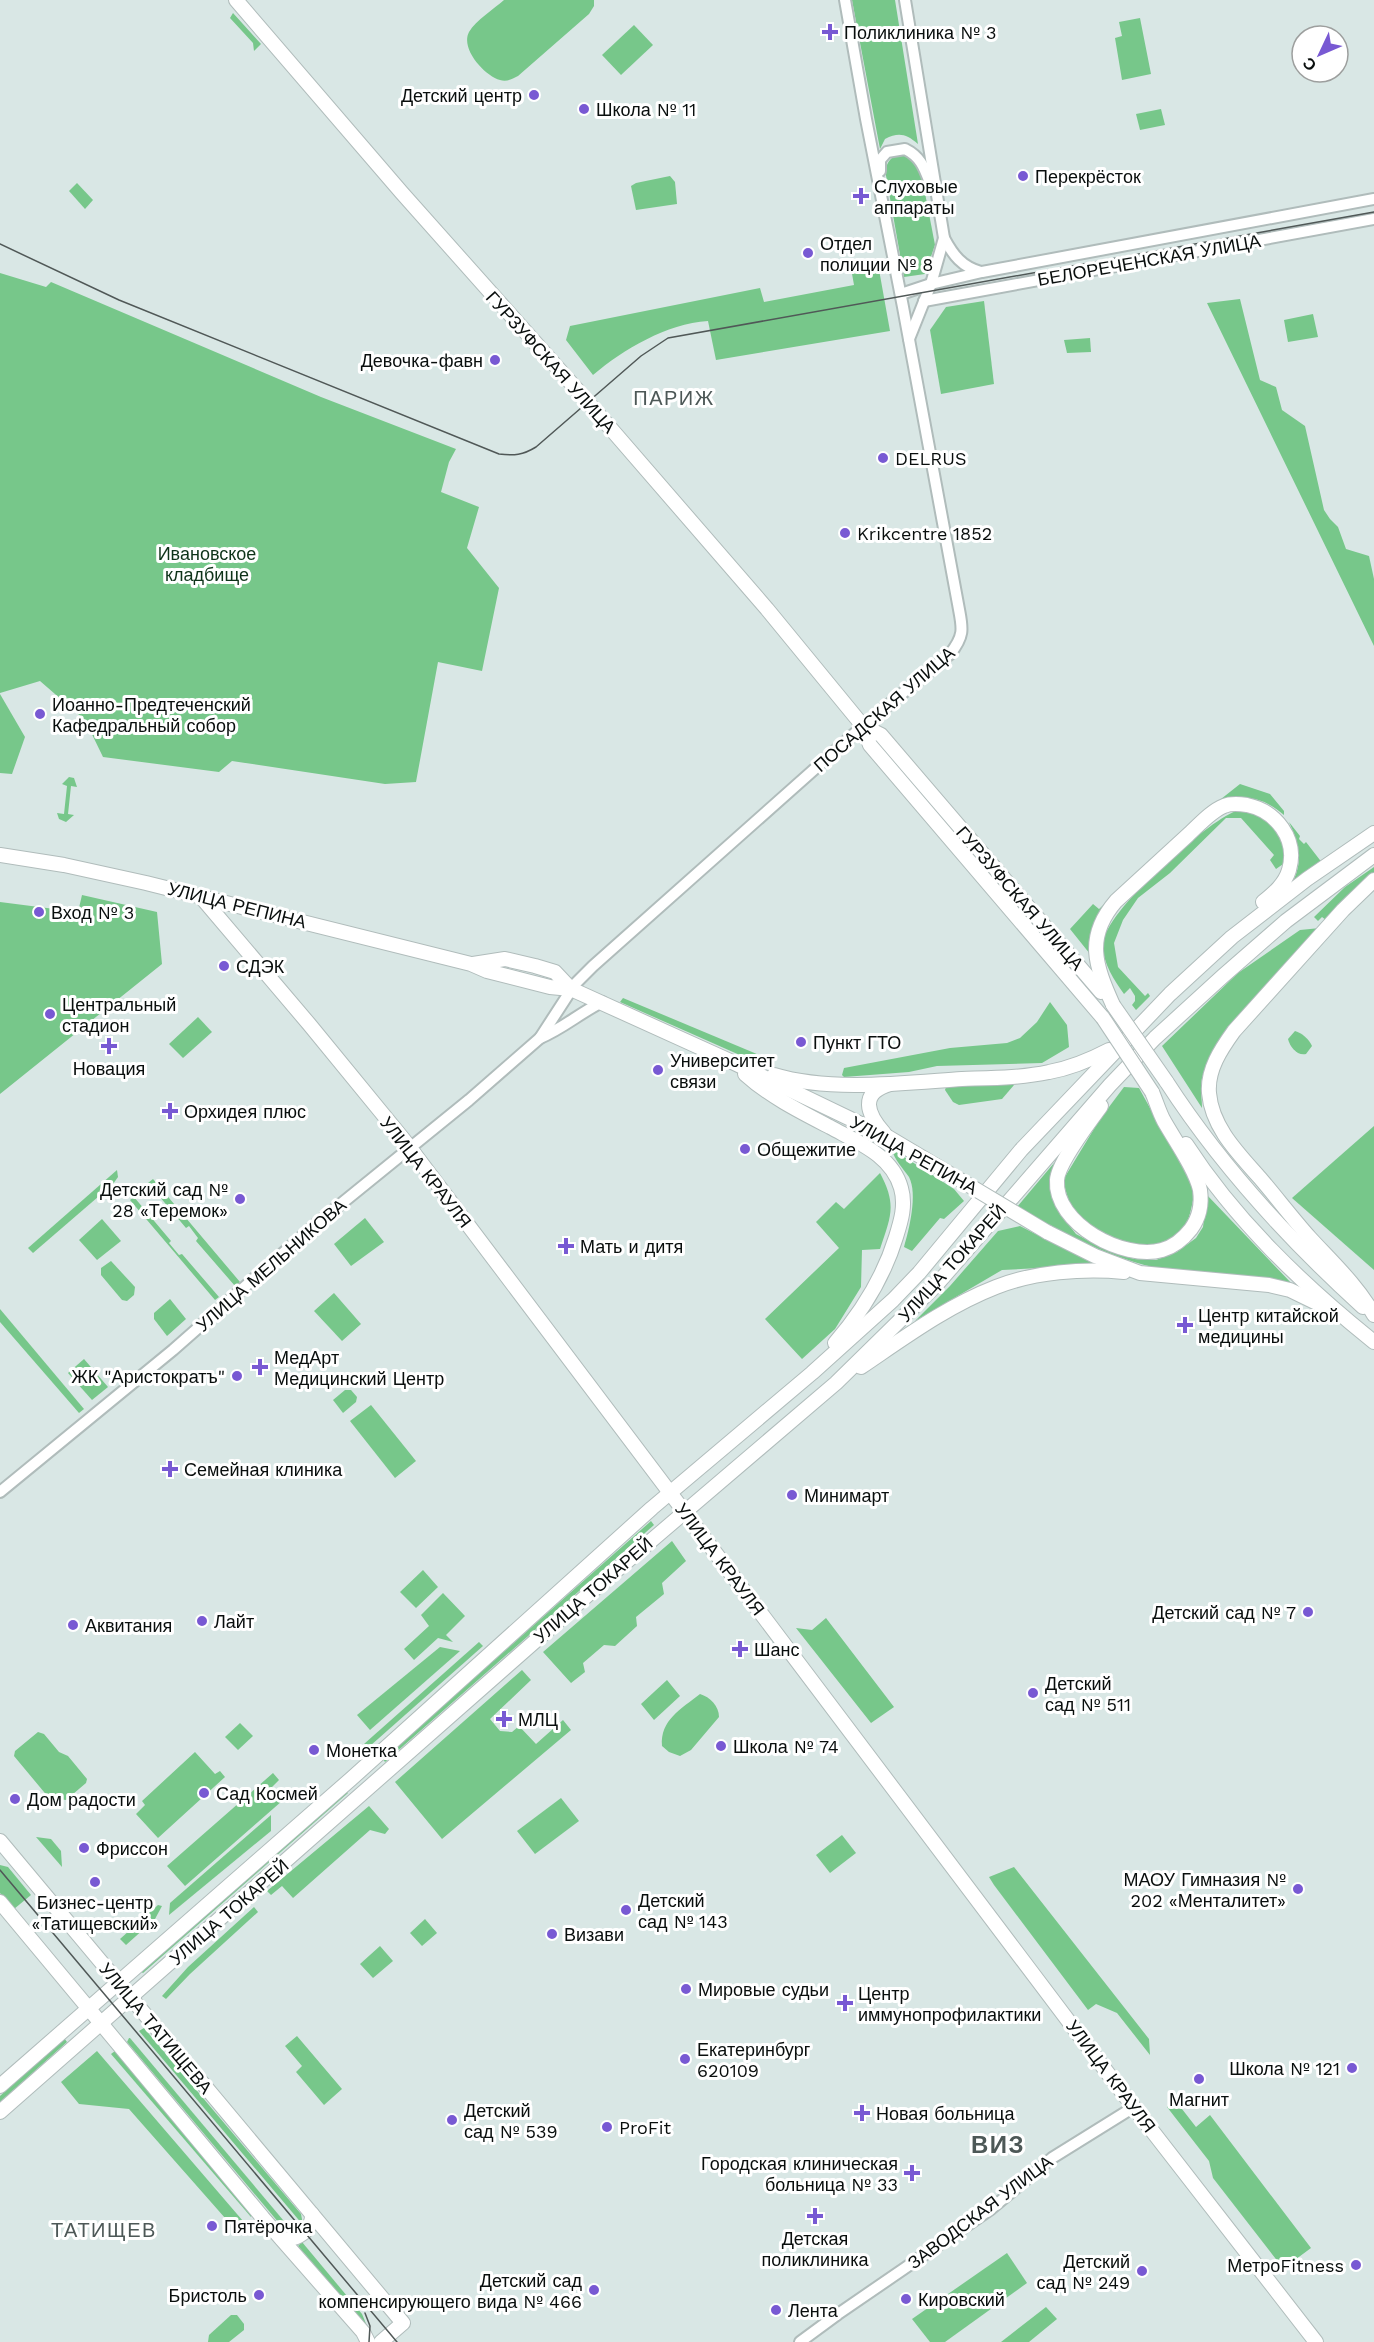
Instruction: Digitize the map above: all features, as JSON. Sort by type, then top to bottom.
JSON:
[{"type":"main road","name":"ГУРЗУФСКАЯ УЛИЦА","points":[[236,0],[767,609],[864,726],[870,745],[1103,1018],[1152,1092]]},
{"type":"main road","name":"ГУРЗУФСКАЯ УЛИЦА","points":[[864,726],[881,735],[1113,1005],[1194,1124],[1252,1197],[1308,1256],[1374,1316]]},
{"type":"main road","points":[[1113,1005],[1098,972],[1097,933],[1105,914],[1116,901],[1216,811],[1224,806],[1242,804],[1260,809],[1280,823],[1286,834],[1290,862],[1289,870],[1280,886],[1249,914],[1233,937]]},
{"type":"main road","points":[[1233,937],[1307,879],[1374,833]]},
{"type":"main road","name":"УЛИЦА РЕПИНА","points":[[0,855],[64,865],[285,916],[471,964],[505,959],[555,972],[571,989],[730,1061],[888,1137],[1047,1232],[1095,1256],[1140,1273],[1253,1283],[1290,1290],[1327,1308],[1360,1331]]},
{"type":"main road","name":"УЛИЦА ТОКАРЕЙ","points":[[0,2112],[685,1511],[843,1376],[938,1283],[1110,1085],[1155,1038],[1222,976],[1287,921],[1374,855]]},
{"type":"main road","points":[[1374,880],[1336,918],[1234,1031],[1213,1068],[1209,1094],[1216,1118],[1225,1136],[1356,1287],[1374,1316]]},
{"type":"main road","name":"УЛИЦА КРАУЛЯ","points":[[202,898],[410,1148],[1134,2107],[1316,2342]]},
{"type":"main road","name":"УЛИЦА ТОКАРЕЙ","points":[[0,2086],[351,1779],[670,1492],[812,1373],[893,1300],[919,1273],[1021,1150],[1119,1045],[1170,994],[1233,937]]},
{"type":"main road","points":[[730,1061],[814,1084],[898,1082],[1035,1075],[1069,1068],[1119,1045]]},
{"type":"main road","points":[[730,1061],[749,1078],[786,1103],[876,1153],[890,1167],[901,1188],[903,1210],[885,1265],[861,1309],[812,1373]]},
{"type":"main road","points":[[888,1137],[873,1120],[869,1103],[872,1095],[882,1087],[898,1082]]},
{"type":"main road","points":[[1110,1085],[1103,1102],[1059,1171],[1057,1185],[1059,1195],[1067,1212],[1088,1232],[1118,1246],[1149,1252],[1163,1250],[1185,1237],[1197,1217],[1200,1202],[1200,1190],[1196,1180],[1162,1118],[1152,1092]]},
{"type":"main road","points":[[1152,1092],[1202,1168],[1237,1213],[1266,1245],[1374,1342]]},
{"type":"main road","points":[[843,1376],[860,1368],[923,1325],[997,1287],[1016,1280],[1064,1273],[1119,1271],[1140,1273]]},
{"type":"main road","name":"УЛИЦА ТАТИЩЕВА","points":[[0,1841],[7,1859],[118,1981],[403,2323],[381,2342]]},
{"type":"main road","points":[[0,1902],[282,2239],[363,2332],[368,2342]]},
{"type":"main road","points":[[282,2239],[290,2240],[300,2236],[310,2226],[312,2214]]},
{"type":"street","name":"ПОСАДСКАЯ УЛИЦА","points":[[571,989],[593,966],[864,726],[950,654],[963,634],[845,0]]},
{"type":"street","name":"ПОСАДСКАЯ УЛИЦА","points":[[905,0],[944,238],[951,251],[961,262],[981,272]]},
{"type":"street","name":"ПОСАДСКАЯ УЛИЦА","points":[[883,207],[880,160],[887,152],[899,149],[911,152],[923,163],[939,201]]},
{"type":"street","name":"БЕЛОРЕЧЕНСКАЯ УЛИЦА","points":[[981,272],[1374,199]]},
{"type":"street","name":"БЕЛОРЕЧЕНСКАЯ УЛИЦА","points":[[924,302],[1374,219]]},
{"type":"street","name":"ПОСАДСКАЯ УЛИЦА","points":[[909,339],[931,284],[944,238]]},
{"type":"street","points":[[901,294],[981,272]]},
{"type":"street","points":[[901,294],[924,302]]},
{"type":"street","name":"УЛИЦА МЕЛЬНИКОВА","points":[[0,1492],[173,1350],[315,1225],[469,1100],[540,1038],[571,989]]},
{"type":"street","name":"УЛИЦА МЕЛЬНИКОВА","points":[[540,1038],[555,1032],[581,1012],[602,1002]]},
{"type":"street","name":"ЗАВОДСКАЯ УЛИЦА","points":[[800,2342],[991,2209],[1052,2158],[1134,2107]]},
{"type":"green space","points":[[504,0],[594,0],[594,6],[589,14],[518,76],[503,81],[481,68],[475,61],[467,39],[476,23]]},
{"type":"green space","points":[[852,0],[895,0],[918,144],[906,136],[894,135],[885,139],[880,149]]},
{"type":"green space","points":[[233,13],[261,44],[254,51],[253,43],[230,18]]},
{"type":"green space","points":[[1140,18],[1151,74],[1122,80],[1115,38],[1122,36],[1119,22]]},
{"type":"green space","points":[[634,25],[653,45],[621,75],[602,55]]},
{"type":"green space","points":[[1161,109],[1165,125],[1140,130],[1136,114]]},
{"type":"green space","points":[[906,154],[920,167],[935,245],[925,274],[904,277],[885,170],[892,158]]},
{"type":"green space","points":[[670,176],[675,182],[677,204],[636,210],[631,186]]},
{"type":"green space","points":[[77,183],[93,200],[85,209],[69,191]]},
{"type":"green space","points":[[878,264],[890,331],[716,360],[708,321],[692,323],[646,339],[593,375],[566,340],[570,326],[760,288],[764,302],[854,285],[851,268]]},
{"type":"green space","name":"Ивановское кладбище","points":[[0,273],[46,287],[51,282],[321,397],[456,449],[449,462],[441,492],[479,507],[467,548],[499,588],[482,671],[438,662],[416,782],[385,784],[232,761],[219,772],[103,757],[85,720],[40,681],[0,693]]},
{"type":"green space","points":[[1240,299],[1260,380],[1276,387],[1282,410],[1305,426],[1324,510],[1338,527],[1346,549],[1369,556],[1374,579],[1374,646],[1207,303]]},
{"type":"green space","points":[[984,301],[994,384],[941,394],[930,330],[946,307]]},
{"type":"green space","points":[[1313,314],[1318,337],[1288,342],[1284,320]]},
{"type":"green space","points":[[1090,338],[1091,352],[1067,353],[1064,340]]},
{"type":"green space","points":[[0,694],[25,737],[12,774],[0,773]]},
{"type":"green space","points":[[69,777],[74,778],[77,787],[71,786],[68,814],[74,815],[66,822],[59,819],[57,813],[64,814],[67,786],[62,784]]},
{"type":"green space","points":[[1240,784],[1270,794],[1284,811],[1284,815],[1271,805],[1259,800],[1229,798],[1093,928],[1089,941],[1090,954],[1070,929],[1093,904],[1099,909],[1202,814]]},
{"type":"green space","points":[[1236,811],[1260,814],[1284,838],[1286,862],[1276,869],[1270,860],[1274,855],[1241,818],[1226,818],[1170,873],[1138,898],[1123,920],[1114,943],[1118,967],[1145,996],[1148,993],[1150,996],[1136,1010],[1132,1005],[1135,996],[1130,988],[1124,994],[1107,964],[1103,944],[1108,930],[1120,911],[1138,891],[1181,849]]},
{"type":"green space","points":[[1289,822],[1300,836],[1299,839],[1304,844],[1306,842],[1323,864],[1290,887],[1297,870],[1299,855]]},
{"type":"green space","points":[[1374,867],[1374,872],[1326,920],[1322,917],[1318,921],[1314,917],[1345,887]]},
{"type":"green space","name":"Центральный стадион","points":[[82,895],[157,912],[162,964],[0,1094],[0,902],[78,912]]},
{"type":"green space","points":[[1320,928],[1218,1043],[1203,1075],[1202,1108],[1162,1046],[1238,973],[1300,930]]},
{"type":"green space","points":[[623,998],[769,1059],[767,1067],[620,1002]]},
{"type":"green space","points":[[1050,1002],[1067,1025],[1069,1047],[1042,1063],[937,1066],[909,1072],[844,1077],[842,1075],[844,1068],[950,1048],[1007,1043],[1020,1038],[1037,1022]]},
{"type":"green space","points":[[198,1017],[212,1032],[183,1058],[169,1044]]},
{"type":"green space","points":[[1295,1031],[1305,1037],[1312,1046],[1306,1054],[1297,1052],[1290,1045],[1288,1039]]},
{"type":"green space","points":[[1014,1085],[1002,1099],[959,1105],[953,1102],[945,1090],[946,1087]]},
{"type":"green space","points":[[1124,1087],[1139,1088],[1195,1190],[1190,1213],[1183,1229],[1170,1240],[1157,1244],[1128,1243],[1088,1226],[1073,1210],[1063,1180],[1100,1119]]},
{"type":"green space","points":[[1374,1126],[1374,1270],[1292,1198]]},
{"type":"green space","points":[[892,1149],[954,1189],[964,1201],[944,1219],[940,1218],[912,1251],[904,1247],[912,1212],[912,1184]]},
{"type":"green space","points":[[1054,1163],[1050,1181],[1064,1219],[1076,1234],[1102,1248],[1134,1259],[1156,1260],[1177,1252],[1196,1238],[1203,1227],[1207,1195],[1294,1286],[1172,1271],[1134,1262],[1089,1244],[1017,1207]]},
{"type":"green space","points":[[117,1170],[118,1177],[113,1184],[33,1253],[28,1248]]},
{"type":"green space","points":[[880,1173],[889,1194],[890,1211],[880,1249],[862,1250],[861,1287],[835,1329],[802,1359],[765,1319],[839,1248],[816,1222],[836,1202],[844,1209]]},
{"type":"green space","points":[[153,1179],[240,1282],[235,1286],[196,1241],[198,1238],[189,1226],[186,1228],[148,1183]]},
{"type":"green space","points":[[134,1197],[171,1241],[169,1243],[179,1255],[182,1254],[219,1297],[215,1300],[130,1200]]},
{"type":"green space","points":[[365,1218],[384,1242],[351,1266],[334,1244]]},
{"type":"green space","points":[[102,1219],[121,1241],[97,1260],[79,1240]]},
{"type":"green space","points":[[1020,1226],[1096,1265],[1002,1270],[915,1321],[950,1286],[998,1231]]},
{"type":"green space","points":[[111,1261],[135,1287],[134,1295],[127,1301],[122,1300],[101,1275],[101,1268]]},
{"type":"green space","points":[[334,1293],[361,1324],[342,1341],[314,1311]]},
{"type":"green space","points":[[170,1299],[186,1319],[167,1336],[154,1319],[154,1313]]},
{"type":"green space","points":[[0,1309],[84,1409],[79,1413],[0,1322]]},
{"type":"green space","points":[[84,1359],[108,1387],[92,1400],[68,1373]]},
{"type":"green space","points":[[345,1390],[351,1390],[357,1397],[356,1402],[343,1413],[333,1400]]},
{"type":"green space","points":[[371,1405],[416,1461],[395,1478],[350,1421]]},
{"type":"green space","points":[[651,1521],[654,1525],[385,1762],[383,1759]]},
{"type":"green space","points":[[672,1541],[686,1561],[662,1583],[664,1594],[636,1617],[637,1626],[615,1646],[604,1645],[583,1663],[585,1672],[571,1683],[543,1652]]},
{"type":"green space","points":[[423,1570],[438,1587],[416,1608],[400,1592]]},
{"type":"green space","points":[[443,1593],[465,1616],[446,1635],[453,1642],[438,1638],[414,1660],[404,1649],[429,1626],[421,1615]]},
{"type":"green space","points":[[826,1618],[894,1707],[871,1723],[796,1628],[812,1630]]},
{"type":"green space","points":[[479,1642],[483,1646],[370,1746],[364,1744]]},
{"type":"green space","points":[[440,1647],[460,1651],[370,1730],[357,1715]]},
{"type":"green space","points":[[522,1670],[531,1680],[490,1719],[500,1731],[512,1732],[519,1726],[536,1744],[563,1720],[571,1730],[442,1839],[395,1782]]},
{"type":"green space","points":[[667,1680],[680,1696],[654,1720],[641,1704]]},
{"type":"green space","points":[[700,1694],[713,1702],[719,1717],[691,1750],[680,1756],[669,1752],[662,1746],[664,1729],[679,1710]]},
{"type":"green space","points":[[240,1723],[253,1736],[238,1750],[225,1737]]},
{"type":"green space","points":[[38,1732],[44,1734],[59,1752],[68,1756],[87,1779],[86,1783],[66,1800],[49,1798],[14,1756],[15,1751]]},
{"type":"green space","points":[[195,1752],[215,1774],[220,1771],[225,1777],[158,1838],[136,1814],[145,1805],[142,1801]]},
{"type":"green space","points":[[273,1773],[279,1780],[272,1787],[282,1801],[185,1886],[167,1866]]},
{"type":"green space","points":[[345,1790],[348,1793],[143,1973],[140,1971]]},
{"type":"green space","points":[[561,1798],[579,1821],[535,1854],[517,1831]]},
{"type":"green space","points":[[369,1806],[389,1829],[385,1834],[370,1830],[293,1898],[282,1886],[271,1895],[267,1891]]},
{"type":"green space","points":[[271,1815],[271,1831],[169,1915],[170,1903]]},
{"type":"green space","points":[[842,1835],[856,1853],[830,1873],[816,1855]]},
{"type":"green space","points":[[36,1837],[51,1839],[61,1851],[62,1867]]},
{"type":"green space","points":[[0,1865],[8,1867],[31,1895],[14,1909],[0,1893]]},
{"type":"green space","points":[[1014,1867],[1149,2039],[1150,2055],[1117,2013],[1096,2004],[1088,2010],[989,1877]]},
{"type":"green space","points":[[158,1905],[162,1906],[155,1919],[126,1945],[120,1939]]},
{"type":"green space","points":[[254,1907],[258,1912],[166,1999],[162,1996],[188,1967]]},
{"type":"green space","points":[[425,1919],[437,1933],[422,1946],[410,1933]]},
{"type":"green space","points":[[380,1946],[393,1961],[373,1978],[360,1964]]},
{"type":"green space","points":[[144,2028],[301,2214],[303,2225],[139,2031]]},
{"type":"green space","points":[[297,2036],[342,2089],[324,2105],[296,2072],[302,2066],[285,2046]]},
{"type":"green space","points":[[64,2038],[67,2042],[0,2102],[0,2096]]},
{"type":"green space","points":[[129,2038],[294,2233],[284,2229],[127,2042]]},
{"type":"green space","points":[[97,2051],[249,2228],[240,2235],[129,2109],[79,2104],[61,2082]]},
{"type":"green space","points":[[115,2051],[253,2212],[251,2217],[111,2054]]},
{"type":"green space","points":[[1175,2100],[1196,2127],[1210,2115],[1311,2248],[1284,2268],[1279,2263],[1213,2178],[1209,2161],[1167,2107]]},
{"type":"green space","points":[[302,2242],[362,2314],[367,2326],[298,2246]]},
{"type":"green space","points":[[1007,2253],[1027,2283],[945,2342],[930,2342],[912,2319]]},
{"type":"green space","points":[[1046,2307],[1057,2319],[1029,2342],[1001,2342]]},
{"type":"green space","points":[[231,2315],[237,2315],[244,2324],[244,2330],[229,2342],[208,2342],[209,2335]]},
{"type":"tram line","points":[[0,244],[119,300],[499,454],[514,455],[536,447],[641,356],[668,338],[1374,212]]},
{"type":"tram line","points":[[0,1870],[397,2342]]},
{"type":"tram line","points":[[365,2313],[370,2326],[369,2342]]},
{"type":"place","name":"Поликлиника № 3","points":[[830,32]]},
{"type":"place","name":"Детский центр","points":[[534,95]]},
{"type":"place","name":"Школа № 11","points":[[584,109]]},
{"type":"place","name":"Перекрёсток","points":[[1023,176]]},
{"type":"place","name":"Слуховые аппараты","points":[[861,196]]},
{"type":"place","name":"Отдел полиции № 8","points":[[808,253]]},
{"type":"place","name":"Девочка-фавн","points":[[495,360]]},
{"type":"place","name":"DELRUS","points":[[883,458]]},
{"type":"place","name":"Krikcentre 1852","points":[[845,533]]},
{"type":"place","name":"Иоанно-Предтеченский Кафедральный собор","points":[[40,714]]},
{"type":"place","name":"Вход № 3","points":[[39,912]]},
{"type":"place","name":"СДЭК","points":[[224,966]]},
{"type":"place","name":"Центральный стадион","points":[[50,1014]]},
{"type":"place","name":"Пункт ГТО","points":[[801,1042]]},
{"type":"place","name":"Новация","points":[[109,1046]]},
{"type":"place","name":"Университет связи","points":[[658,1070]]},
{"type":"place","name":"Орхидея плюс","points":[[170,1111]]},
{"type":"place","name":"Общежитие","points":[[745,1149]]},
{"type":"place","name":"Детский сад № 28 «Теремок»","points":[[240,1199]]},
{"type":"place","name":"Мать и дитя","points":[[566,1246]]},
{"type":"place","name":"Центр китайской медицины","points":[[1185,1325]]},
{"type":"place","name":"МедАрт Медицинский Центр","points":[[260,1367]]},
{"type":"place","name":"ЖК \"Аристократъ\"","points":[[237,1376]]},
{"type":"place","name":"Семейная клиника","points":[[170,1469]]},
{"type":"place","name":"Минимарт","points":[[792,1495]]},
{"type":"place","name":"Детский сад № 7","points":[[1308,1612]]},
{"type":"place","name":"Лайт","points":[[202,1621]]},
{"type":"place","name":"Аквитания","points":[[73,1625]]},
{"type":"place","name":"Шанс","points":[[740,1649]]},
{"type":"place","name":"Детский сад № 511","points":[[1033,1693]]},
{"type":"place","name":"МЛЦ","points":[[504,1719]]},
{"type":"place","name":"Школа № 74","points":[[721,1746]]},
{"type":"place","name":"Монетка","points":[[314,1750]]},
{"type":"place","name":"Сад Космей","points":[[204,1793]]},
{"type":"place","name":"Дом радости","points":[[15,1799]]},
{"type":"place","name":"Фриссон","points":[[84,1848]]},
{"type":"place","name":"Бизнес-центр «Татищевский»","points":[[95,1882]]},
{"type":"place","name":"МАОУ Гимназия № 202 «Менталитет»","points":[[1298,1889]]},
{"type":"place","name":"Детский сад № 143","points":[[626,1910]]},
{"type":"place","name":"Визави","points":[[552,1934]]},
{"type":"place","name":"Мировые судьи","points":[[686,1989]]},
{"type":"place","name":"Центр иммунопрофилактики","points":[[845,2003]]},
{"type":"place","name":"Екатеринбург 620109","points":[[685,2059]]},
{"type":"place","name":"Школа № 121","points":[[1352,2068]]},
{"type":"place","name":"Магнит","points":[[1199,2079]]},
{"type":"place","name":"Новая больница","points":[[862,2113]]},
{"type":"place","name":"Детский сад № 539","points":[[452,2120]]},
{"type":"place","name":"ProFit","points":[[607,2127]]},
{"type":"place","name":"Городская клиническая больница № 33","points":[[912,2173]]},
{"type":"place","name":"Детская поликлиника","points":[[815,2216]]},
{"type":"place","name":"Пятёрочка","points":[[212,2226]]},
{"type":"place","name":"МетроFitness","points":[[1356,2265]]},
{"type":"place","name":"Детский сад № 249","points":[[1142,2271]]},
{"type":"place","name":"Детский сад компенсирующего вида № 466","points":[[594,2290]]},
{"type":"place","name":"Бристоль","points":[[259,2295]]},
{"type":"place","name":"Кировский","points":[[906,2299]]},
{"type":"place","name":"Лента","points":[[776,2310]]},
{"type":"district","name":"ПАРИЖ","points":[[674,398]]},
{"type":"district","name":"ВИЗ","points":[[998,2145]]},
{"type":"district","name":"ТАТИЩЕВ","points":[[104,2230]]}]
